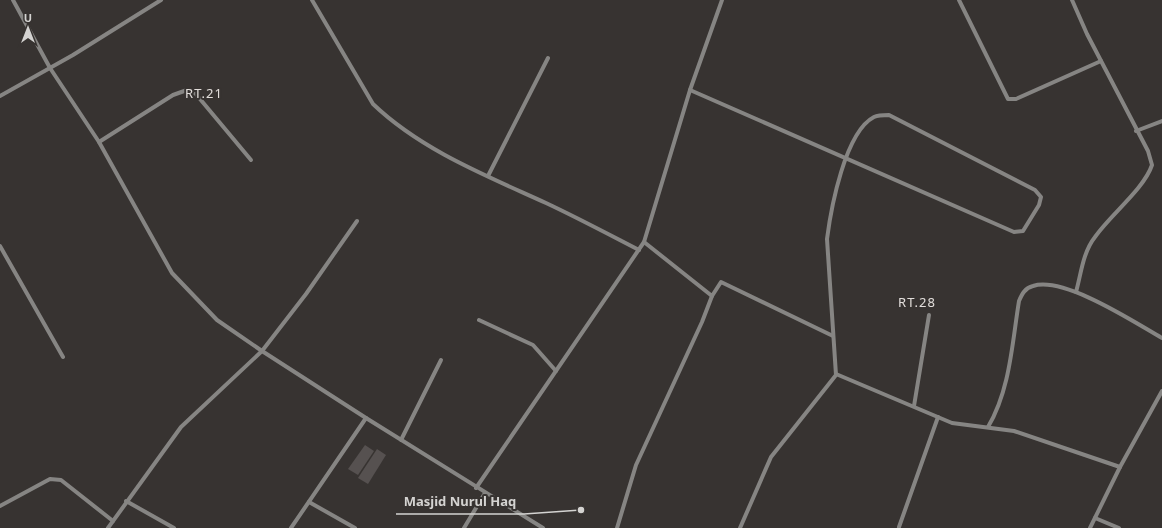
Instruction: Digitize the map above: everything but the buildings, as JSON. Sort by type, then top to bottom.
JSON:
[{"type":"street","points":[[13,0],[50,68],[99,142],[172,273],[217,320],[366,418],[476,488],[543,528]]},
{"type":"street","points":[[0,96],[73,55],[161,0]]},
{"type":"street","points":[[312,0],[373,104],[386,116],[421,141],[488,176],[565,212],[639,250]]},
{"type":"street","points":[[476,488],[644,242],[690,90],[722,0]]},
{"type":"street","points":[[959,0],[1003,91],[1010,100],[1016,99],[1101,61]]},
{"type":"street","points":[[1072,0],[1151,160],[1150,169],[1132,194],[1094,238],[1085,256],[1076,292]]},
{"type":"street","points":[[488,176],[548,58]]},
{"type":"street","points":[[99,142],[173,96],[187,90],[195,92],[251,160]]},
{"type":"street","points":[[690,90],[846,157],[1014,232],[1023,231],[1040,201],[1039,194],[1035,190],[889,115],[874,117],[865,124],[846,157],[830,218],[827,238],[836,374],[771,457],[740,528]]},
{"type":"street","points":[[1136,131],[1162,121]]},
{"type":"street","points":[[108,528],[126,501],[181,427],[262,351],[306,294],[357,221]]},
{"type":"street","points":[[644,242],[712,296]]},
{"type":"street","points":[[0,246],[63,357]]},
{"type":"street","points":[[617,528],[636,465],[702,322],[712,296],[721,282],[833,336]]},
{"type":"street","points":[[988,427],[994,416],[1005,387],[1019,301],[1025,290],[1032,286],[1041,284],[1051,285],[1076,292],[1162,338]]},
{"type":"street","points":[[914,406],[929,315]]},
{"type":"street","points":[[479,320],[533,345],[556,371]]},
{"type":"street","points":[[401,440],[441,360]]},
{"type":"street","points":[[836,374],[952,423],[1014,431],[1120,467]]},
{"type":"street","points":[[1090,528],[1120,467],[1162,391]]},
{"type":"street","points":[[899,527],[938,417]]},
{"type":"street","points":[[291,528],[366,418]]},
{"type":"street","points":[[0,506],[50,479],[57,479],[61,480],[113,521]]},
{"type":"street","points":[[464,528],[485,493]]},
{"type":"street","points":[[126,501],[174,528]]},
{"type":"street","points":[[309,502],[355,528]]},
{"type":"street","points":[[1095,518],[1119,528]]},
{"type":"place","name":"Masjid Nurul Haq","points":[[581,510]]},
{"type":"district","name":"RT.21","points":[[204,93]]},
{"type":"district","name":"RT.28","points":[[917,302]]}]
